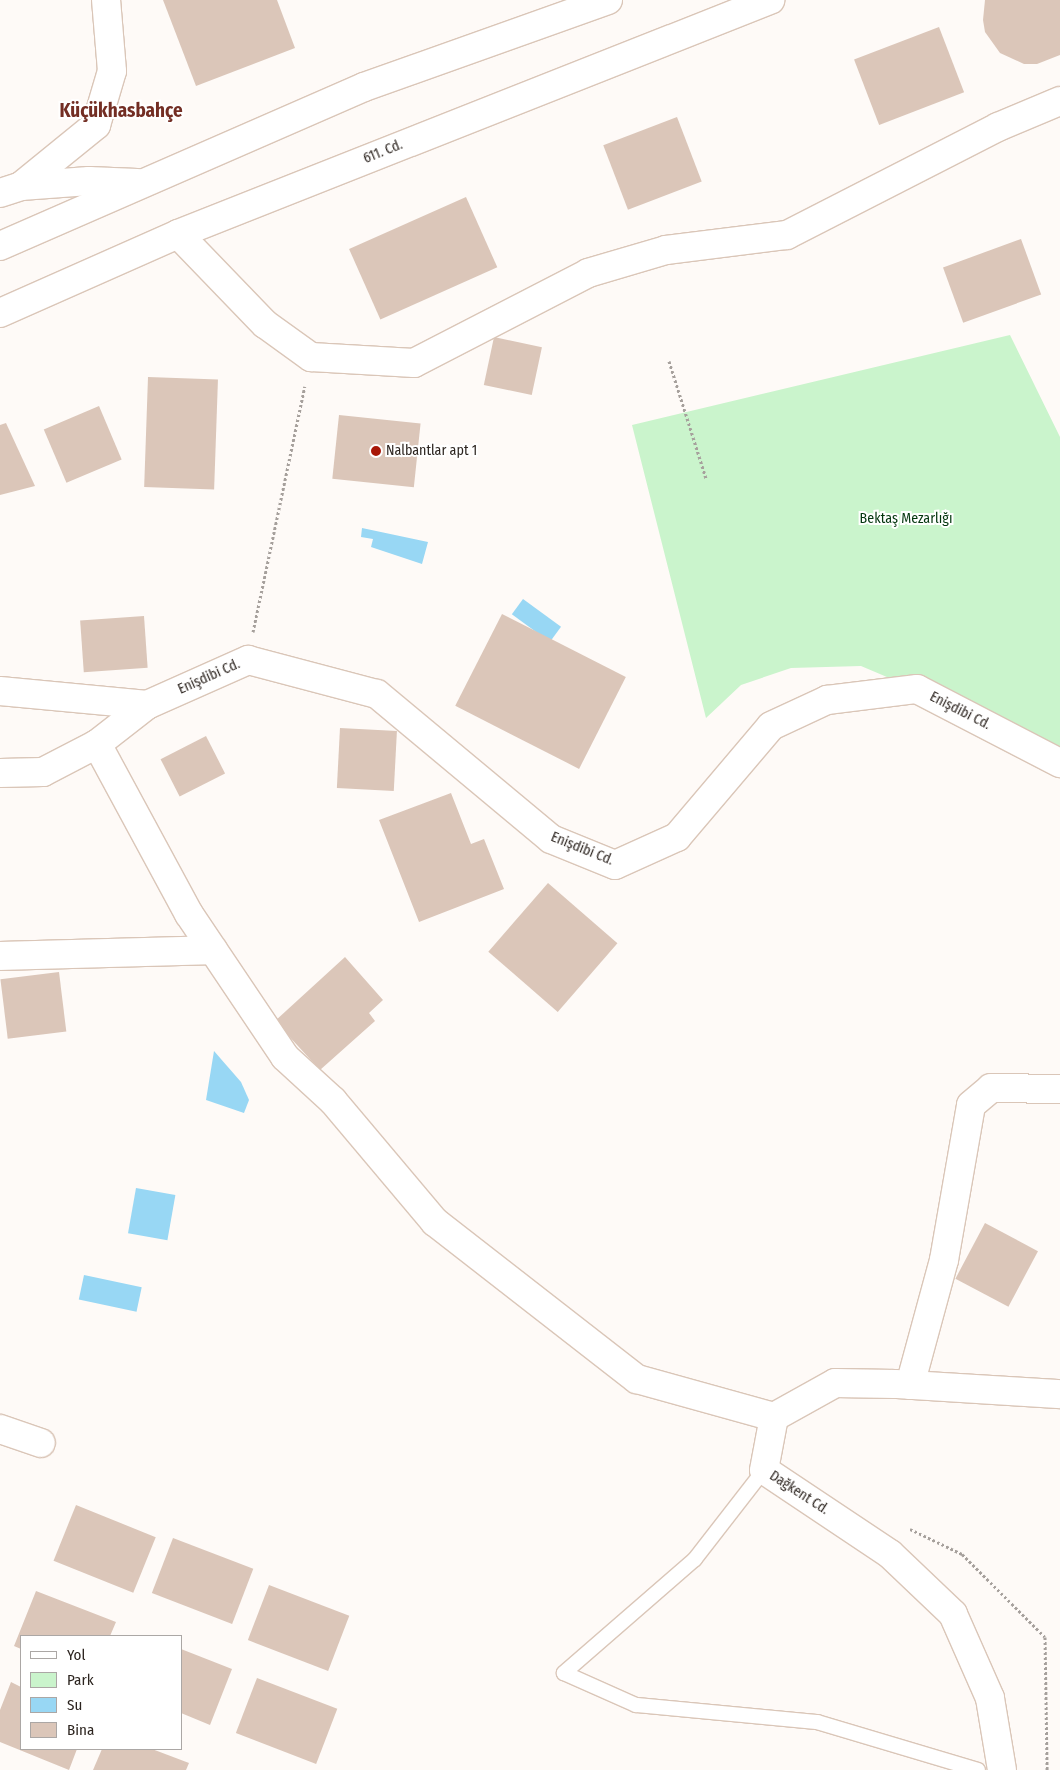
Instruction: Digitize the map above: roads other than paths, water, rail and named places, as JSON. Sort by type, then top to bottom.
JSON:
[{"type":"street","points":[[10,189],[96,126],[112,71],[106,0]]},
{"type":"street","points":[[0,246],[364,87],[608,0]]},
{"type":"street","name":"611. Cd.","points":[[0,313],[178,234],[770,0]]},
{"type":"street","points":[[178,234],[265,324],[312,357],[414,363],[588,273],[666,250],[787,235],[998,126],[1060,101]]},
{"type":"street","points":[[10,189],[89,181],[143,184]]},
{"type":"street","name":"Enişdibi Cd.","points":[[0,774],[43,772],[97,744],[147,705],[248,660],[377,694],[551,838],[616,865],[677,837],[771,726],[827,700],[917,689],[1060,763]]},
{"type":"street","name":"Enişdibi Cd.","points":[[0,691],[147,705]]},
{"type":"street","points":[[97,744],[189,914],[285,1058],[333,1102],[436,1222],[637,1380],[774,1417],[835,1383],[910,1385],[1060,1394]]},
{"type":"street","points":[[0,956],[213,950]]},
{"type":"street","points":[[910,1385],[944,1260],[971,1105],[992,1088],[1060,1089]]},
{"type":"street","name":"Dağkent Cd.","points":[[774,1417],[764,1470],[890,1554],[953,1614],[990,1698],[1002,1770]]},
{"type":"street","points":[[0,1429],[41,1443]]},
{"type":"lane","points":[[764,1470],[695,1559],[564,1673],[636,1705],[817,1722],[978,1770]]},
{"type":"water","points":[[362,528],[428,542],[422,564],[371,547],[373,539],[361,537]]},
{"type":"water","points":[[523,599],[561,627],[550,642],[512,614]]},
{"type":"water","points":[[214,1051],[241,1082],[249,1100],[244,1113],[206,1100]]},
{"type":"water","points":[[136,1188],[175,1195],[167,1240],[128,1233]]},
{"type":"water","points":[[84,1275],[142,1287],[137,1312],[79,1299]]},
{"type":"place","name":"Nalbantlar apt 1","points":[[376,451]]},
{"type":"district","name":"Küçükhasbahçe","points":[[121,111]]},
{"type":"park label","name":"Bektaş Mezarlığı","points":[[906,519]]}]
